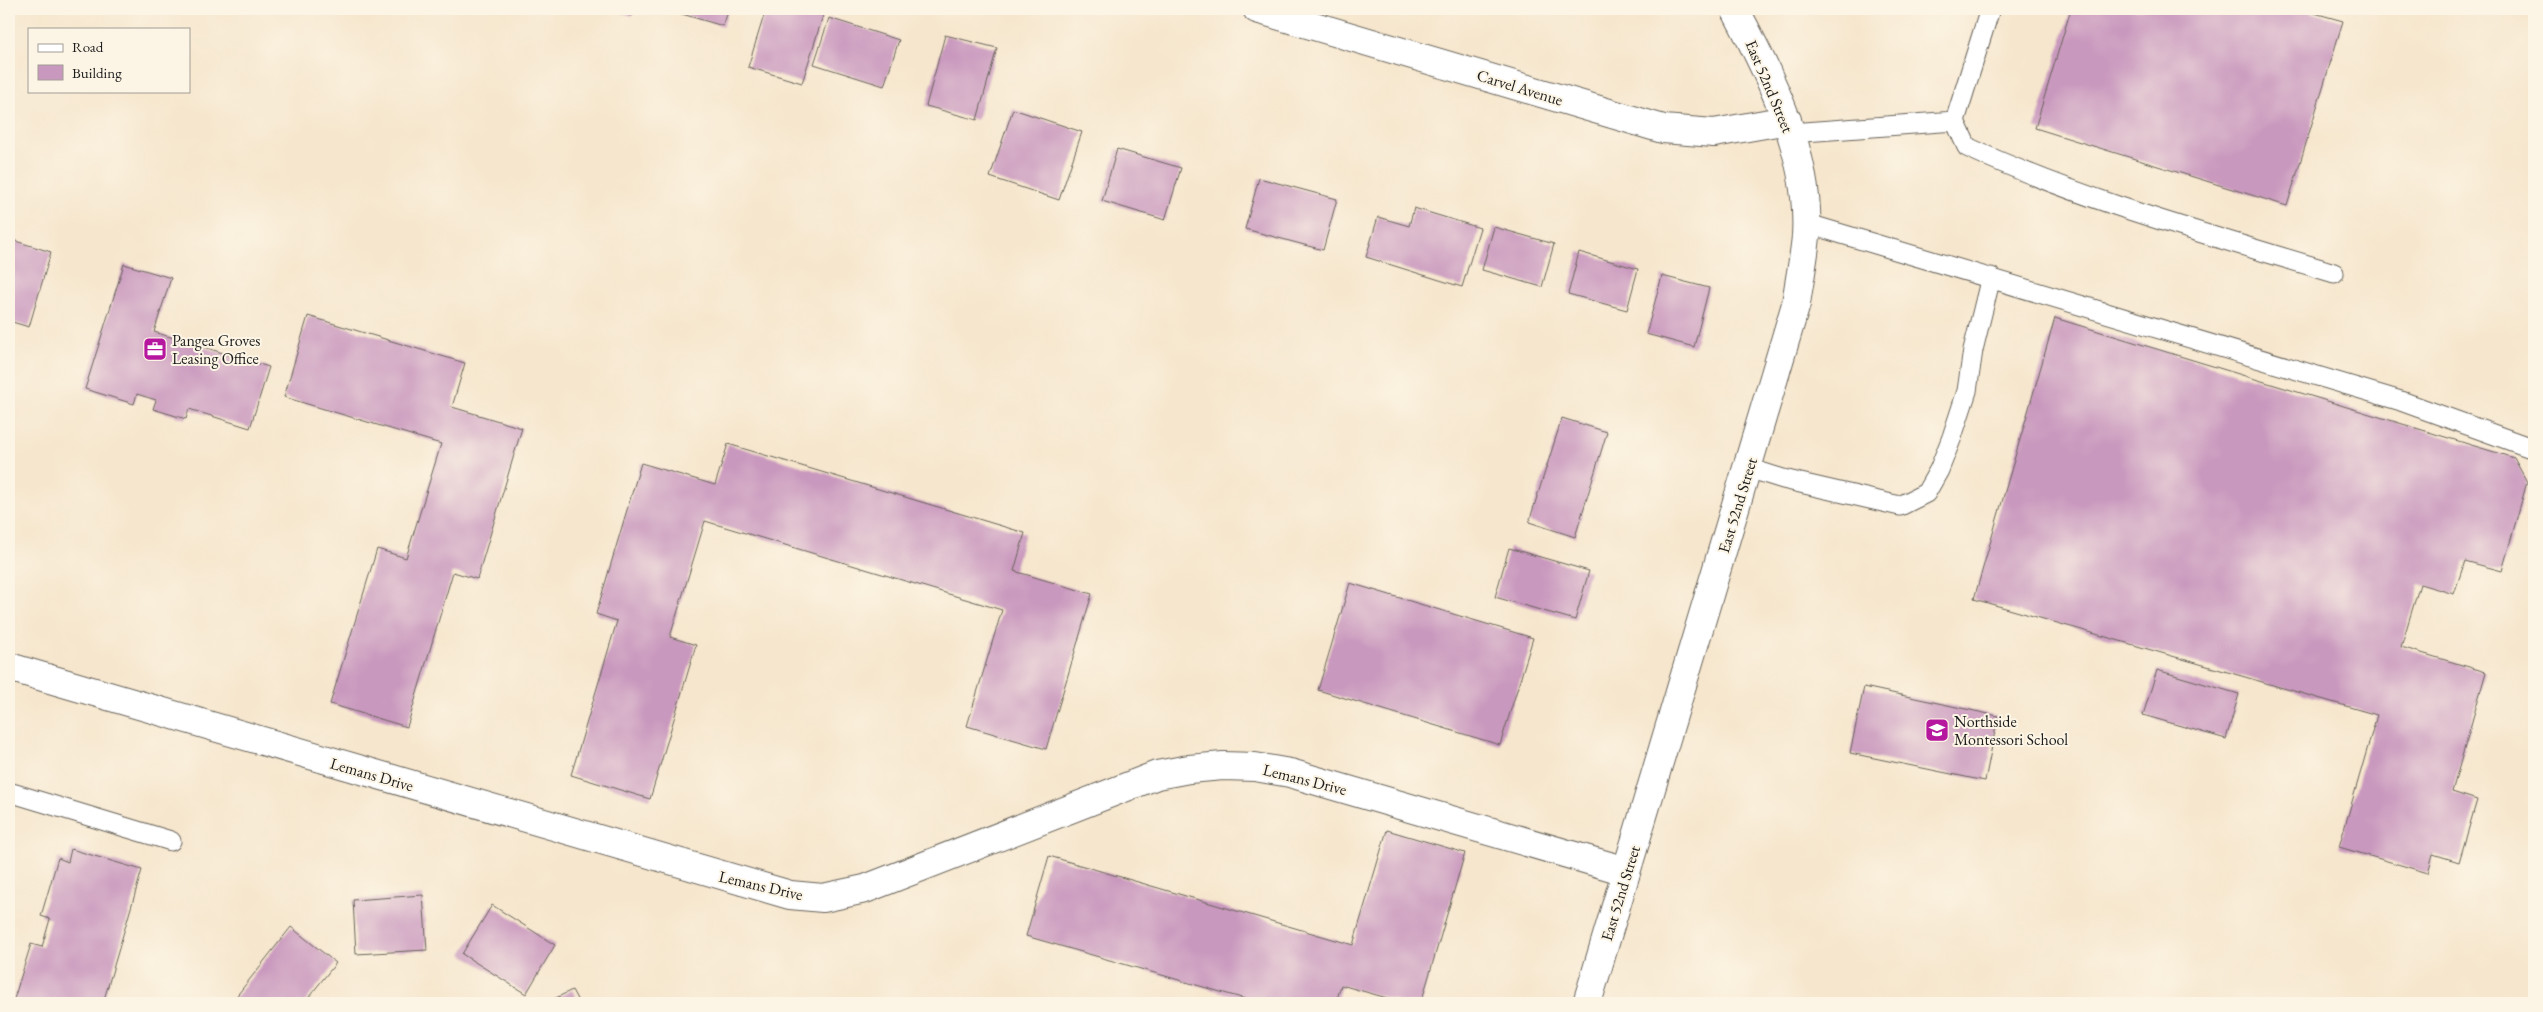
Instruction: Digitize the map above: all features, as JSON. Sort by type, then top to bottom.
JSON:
[{"type":"street","name":"Carvel Avenue","points":[[1257,9],[1663,130],[1714,133],[1789,126]]},
{"type":"street","name":"East 52nd Street","points":[[1587,1003],[1796,304],[1805,223],[1803,180],[1789,126],[1760,56],[1735,9]]},
{"type":"street","name":"Lemans Drive","points":[[9,667],[790,895],[823,898],[865,889],[1140,780],[1204,767],[1255,767],[1290,773],[1626,871]]},
{"type":"lane","points":[[1990,9],[1955,121],[1967,147],[2098,200],[2334,273]]},
{"type":"lane","points":[[1789,126],[1955,121]]},
{"type":"lane","points":[[1805,223],[2401,401],[2534,449]]},
{"type":"lane","points":[[1748,468],[1783,479],[1900,506],[1926,493],[1946,454],[1967,391],[1973,350],[1991,277]]},
{"type":"lane","points":[[9,792],[171,841]]},
{"type":"building","points":[[609,9],[634,9],[632,16]]},
{"type":"building","points":[[665,9],[729,9],[723,26]]},
{"type":"building","points":[[766,9],[825,9],[802,83],[748,67]]},
{"type":"building","points":[[2071,9],[2300,9],[2343,21],[2287,206],[2035,128]]},
{"type":"building","points":[[829,18],[899,40],[884,86],[814,64]]},
{"type":"building","points":[[945,35],[997,48],[977,120],[926,106]]},
{"type":"building","points":[[1013,109],[1082,132],[1059,200],[990,177]]},
{"type":"building","points":[[1117,149],[1181,168],[1165,220],[1102,201]]},
{"type":"building","points":[[1259,178],[1337,199],[1323,250],[1245,229]]},
{"type":"building","points":[[1414,208],[1480,228],[1462,287],[1366,257],[1378,217],[1409,226]]},
{"type":"building","points":[[1494,227],[1554,244],[1542,287],[1482,270]]},
{"type":"building","points":[[9,239],[51,252],[29,327],[9,321]]},
{"type":"building","points":[[1579,252],[1638,269],[1627,310],[1568,294]]},
{"type":"building","name":"Pangea Groves Leasing Office","points":[[124,264],[171,278],[154,332],[269,367],[250,428],[189,409],[186,419],[153,409],[156,400],[137,394],[134,404],[85,389]]},
{"type":"building","points":[[1662,276],[1709,288],[1694,347],[1646,334]]},
{"type":"building","points":[[308,316],[465,363],[452,407],[522,428],[477,579],[453,572],[407,727],[330,704],[377,549],[406,558],[441,444],[284,397]]},
{"type":"building","points":[[2055,318],[2514,458],[2527,482],[2502,571],[2465,561],[2454,594],[2420,584],[2401,647],[2486,672],[2452,792],[2477,800],[2459,862],[2433,854],[2428,873],[2339,847],[2377,715],[1974,599]]},
{"type":"building","points":[[1562,418],[1607,432],[1575,537],[1529,522]]},
{"type":"building","points":[[728,444],[1025,533],[1014,571],[1092,594],[1046,749],[967,726],[1002,610],[705,521],[670,637],[696,645],[650,799],[571,775],[617,621],[596,614],[641,463],[715,485]]},
{"type":"building","points":[[1509,548],[1589,571],[1575,620],[1495,597]]},
{"type":"building","points":[[1350,583],[1533,638],[1500,745],[1318,690]]},
{"type":"building","points":[[2157,670],[2239,694],[2226,739],[2143,715]]},
{"type":"building","points":[[1864,687],[1998,716],[1985,781],[1850,753]]},
{"type":"building","points":[[1387,830],[1465,853],[1421,1003],[1405,1003],[1341,985],[1336,1003],[1259,1003],[1026,936],[1049,856],[1353,945]]},
{"type":"building","points":[[71,849],[142,870],[103,1003],[25,1003],[14,999],[31,944],[42,947],[50,919],[41,916],[58,858],[68,862]]},
{"type":"building","points":[[423,895],[427,950],[356,954],[353,900]]},
{"type":"building","points":[[492,905],[555,945],[526,994],[462,954]]},
{"type":"building","points":[[291,927],[336,963],[304,1003],[241,1003],[235,998]]},
{"type":"building","points":[[572,990],[579,1003],[546,1003]]},
{"type":"place","name":"Pangea Groves Leasing Office","points":[[155,349]]},
{"type":"place","name":"Northside Montessori School","points":[[1937,730]]}]
